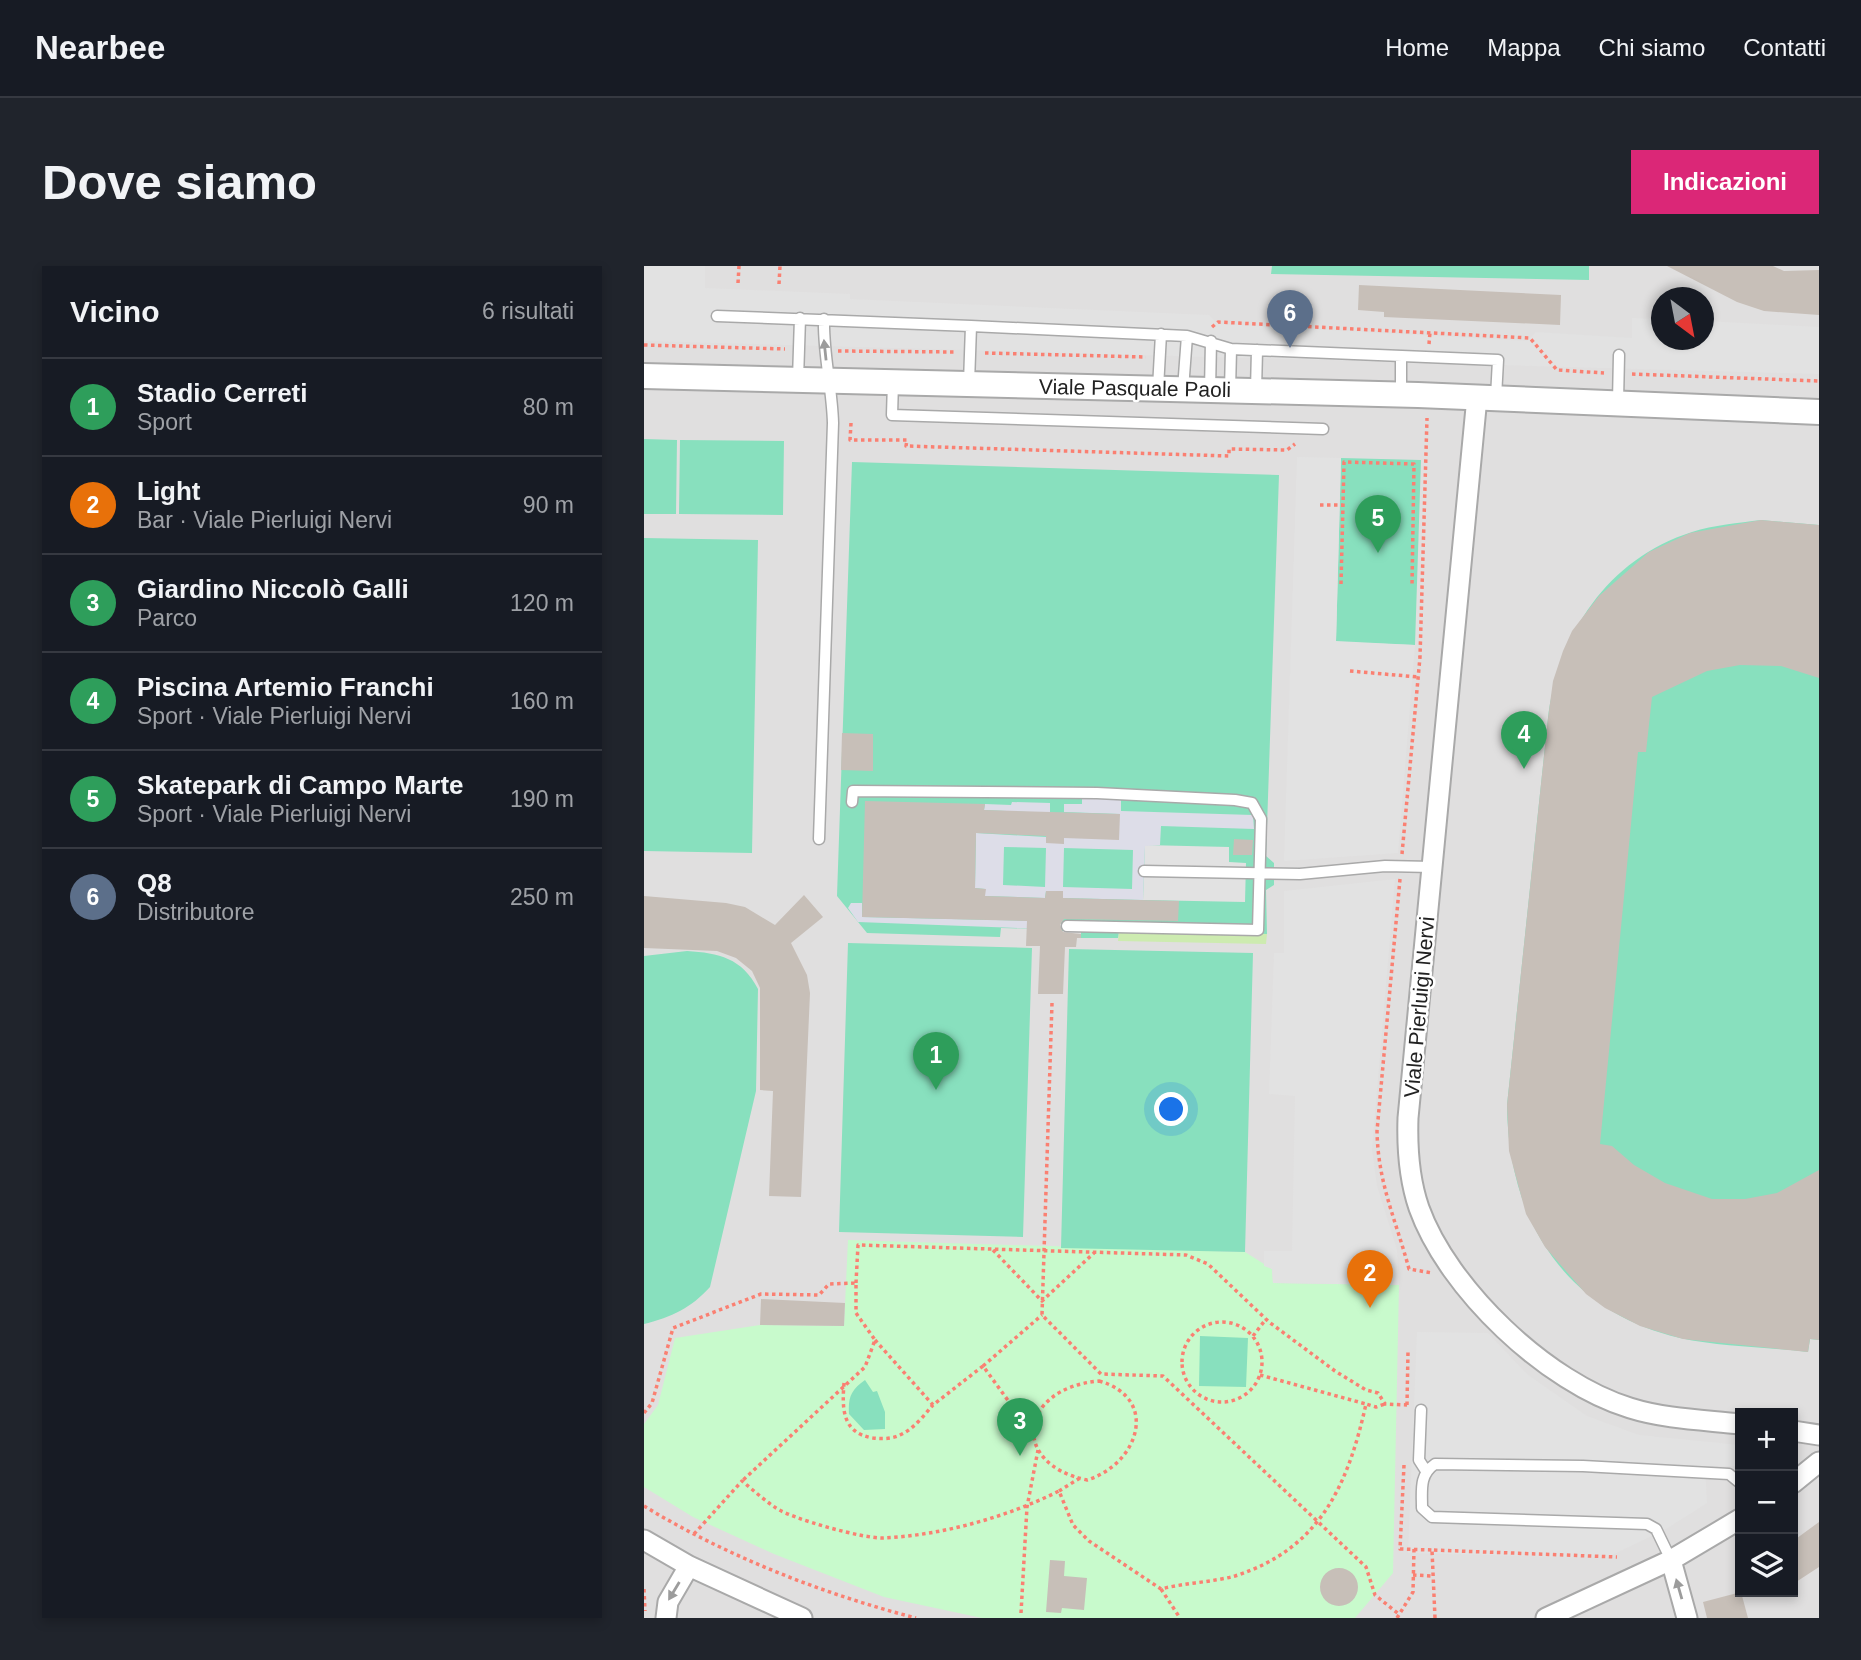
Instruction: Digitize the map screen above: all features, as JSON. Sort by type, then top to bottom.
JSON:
[{"type":"street","name":"Viale Pasquale Paoli","points":[[644,376],[1401,394],[1622,401],[1819,412]]},
{"type":"street","name":"Viale Pierluigi Nervi","points":[[1487,397],[1432,867],[1408,1146],[1418,1205],[1439,1249],[1466,1285],[1503,1325],[1563,1376],[1629,1408],[1735,1423]]},
{"type":"street","points":[[1798,1432],[1819,1435]]},
{"type":"street","points":[[1798,1479],[1819,1462]]},
{"type":"street","points":[[1546,1618],[1671,1560],[1735,1522]]},
{"type":"street","points":[[644,1540],[689,1566],[802,1618]]},
{"type":"street","points":[[1671,1560],[1687,1618]]},
{"type":"street","points":[[666,1618],[668,1602],[689,1566]]},
{"type":"lane","points":[[717,316],[1187,335],[1231,349],[1499,360],[1487,397]]},
{"type":"lane","points":[[798,379],[800,318]]},
{"type":"lane","points":[[819,839],[833,423],[830,380],[823,351],[824,319]]},
{"type":"lane","points":[[969,383],[971,326]]},
{"type":"lane","points":[[1158,388],[1161,334]]},
{"type":"lane","points":[[1183,389],[1187,335]]},
{"type":"lane","points":[[1211,341],[1220,390]]},
{"type":"lane","points":[[1220,390],[1231,349]]},
{"type":"lane","points":[[1255,391],[1257,350]]},
{"type":"lane","points":[[1619,355],[1618,373],[1622,401]]},
{"type":"lane","points":[[1401,356],[1401,394]]},
{"type":"lane","points":[[893,382],[892,415],[1323,429]]},
{"type":"lane","points":[[852,802],[853,791],[1097,793],[1252,803],[1261,820],[1258,930],[1067,926]]},
{"type":"lane","points":[[1144,871],[1260,873],[1337,871],[1385,866],[1432,867]]},
{"type":"lane","points":[[1421,1410],[1419,1460],[1426,1471]]},
{"type":"lane","points":[[1671,1560],[1656,1529],[1647,1524],[1432,1517],[1422,1508],[1422,1483],[1426,1471],[1435,1464],[1583,1466],[1729,1474],[1735,1479]]},
{"type":"path","points":[[738,266],[738,283]]},
{"type":"path","points":[[779,285],[780,266]]},
{"type":"path","points":[[1218,322],[1530,338],[1557,370],[1819,381]]},
{"type":"path","points":[[644,345],[799,349]]},
{"type":"path","points":[[823,351],[1159,357]]},
{"type":"path","points":[[851,423],[850,440],[907,440],[906,446],[1229,456],[1229,449],[1287,450],[1295,444]]},
{"type":"path","points":[[1341,584],[1344,461],[1426,464]]},
{"type":"path","points":[[1412,586],[1414,464]]},
{"type":"path","points":[[1320,505],[1343,505]]},
{"type":"path","points":[[1350,671],[1418,677]]},
{"type":"path","points":[[1052,1003],[1042,1315],[1101,1374],[1163,1376],[1366,1567],[1375,1595],[1399,1616],[1413,1592],[1414,1549]]},
{"type":"path","points":[[933,1405],[875,1340],[856,1313],[858,1245],[1186,1255],[1208,1264],[1266,1319],[1335,1371],[1366,1390],[1378,1393],[1385,1404]]},
{"type":"path","points":[[993,1250],[1042,1301]]},
{"type":"path","points":[[1042,1301],[1094,1253]]},
{"type":"path","points":[[644,1413],[652,1403],[673,1328],[761,1294],[819,1295],[829,1284],[856,1283]]},
{"type":"path","points":[[844,1383],[842,1408],[849,1427],[863,1436],[883,1439],[901,1435],[933,1405],[1042,1315]]},
{"type":"path","points":[[1253,1336],[1266,1319]]},
{"type":"path","points":[[1211,1323],[1234,1323],[1253,1336],[1262,1355],[1260,1375],[1247,1393],[1225,1402],[1203,1397],[1194,1390],[1187,1381],[1182,1358],[1191,1336],[1211,1323]]},
{"type":"path","points":[[694,1534],[742,1481],[844,1383],[865,1367],[875,1340]]},
{"type":"path","points":[[983,1366],[1015,1410],[1037,1413]]},
{"type":"path","points":[[1260,1375],[1376,1407],[1385,1404],[1407,1405]]},
{"type":"path","points":[[1099,1381],[1116,1389],[1132,1406],[1136,1432],[1125,1457],[1102,1475],[1087,1480],[1052,1466],[1033,1436],[1037,1413],[1044,1402],[1063,1388],[1099,1381]]},
{"type":"path","points":[[1188,1399],[1194,1390]]},
{"type":"path","points":[[1161,1589],[1193,1581],[1233,1577],[1282,1556],[1320,1522],[1353,1458],[1366,1404]]},
{"type":"path","points":[[1021,1614],[1027,1507],[1038,1447]]},
{"type":"path","points":[[742,1481],[778,1509],[822,1525],[881,1539],[940,1529],[1027,1507],[1080,1478]]},
{"type":"path","points":[[1059,1491],[1073,1525],[1089,1541],[1161,1589],[1180,1618]]},
{"type":"path","points":[[644,1506],[694,1534],[776,1571],[868,1605],[916,1618]]},
{"type":"path","points":[[1400,1549],[1617,1557]]},
{"type":"path","points":[[1432,1550],[1435,1618]]},
{"type":"path","points":[[1413,1575],[1433,1576]]},
{"type":"path","points":[[644,1589],[645,1618]]},
{"type":"shaded area","points":[[644,266],[1819,266],[1819,1618],[644,1618]]},
{"type":"shaded area","points":[[644,266],[705,266],[705,288],[850,294],[850,299],[1209,315],[1218,324],[1527,341],[1536,332],[1632,338],[1632,318],[1651,319],[1651,350],[1714,350],[1714,322],[1819,327],[1819,374],[644,341]]},
{"type":"shaded area","points":[[1297,457],[1341,458],[1336,641],[1415,645],[1398,853],[1284,861]]},
{"type":"shaded area","points":[[1082,797],[1121,799],[1121,811],[1253,815],[1254,829],[1161,826],[1160,845],[1145,846],[1143,900],[1063,898],[1063,891],[1046,891],[1045,898],[985,896],[985,889],[975,888],[976,833],[1064,838],[1120,814],[1064,812],[1064,804],[1082,804]],"holes":[[[1004,847],[1046,848],[1045,887],[1003,885]],[[1064,848],[1133,850],[1132,889],[1063,887]]]},
{"type":"shaded area","points":[[1012,802],[1050,803],[1050,813],[984,810],[985,804],[1011,805]]},
{"type":"shaded area","points":[[1145,845],[1229,847],[1229,862],[1246,863],[1245,902],[1143,900]]},
{"type":"shaded area","points":[[1395,879],[1372,1149],[1377,1186],[1397,1250],[1399,1285],[1273,1283],[1272,1269],[1264,1266],[1264,1251],[1292,1251],[1295,1096],[1269,1094],[1274,953],[1284,953],[1284,891]]},
{"type":"shaded area","points":[[851,903],[862,903],[862,917],[1044,921],[1044,929],[858,922],[848,908]]},
{"type":"shaded area","points":[[1417,1332],[1488,1333],[1528,1375],[1587,1416],[1639,1435],[1735,1445],[1735,1466],[1705,1466],[1707,1503],[1666,1529],[1606,1558],[1408,1553]]},
{"type":"green space","points":[[1272,266],[1589,266],[1589,280],[1271,274]]},
{"type":"green space","points":[[644,439],[677,440],[676,514],[644,514]]},
{"type":"green space","points":[[680,440],[784,441],[783,515],[679,514]]},
{"type":"green space","points":[[1341,458],[1421,460],[1415,645],[1336,642]]},
{"type":"green space","points":[[852,462],[1279,475],[1266,856],[1274,863],[1274,885],[1266,890],[1267,934],[1119,931],[1118,938],[1081,938],[1081,931],[1061,931],[1061,922],[1044,929],[1001,928],[1000,937],[867,933],[837,896]]},
{"type":"green space","points":[[1761,520],[1819,525],[1819,1340],[1810,1339],[1808,1352],[1680,1338],[1639,1325],[1604,1306],[1575,1282],[1550,1254],[1532,1222],[1518,1186],[1510,1147],[1507,1105],[1548,718],[1563,657],[1592,604],[1612,581],[1635,561],[1662,544],[1692,532]]},
{"type":"green space","points":[[644,538],[758,540],[752,853],[644,851]]},
{"type":"green space","points":[[1119,931],[1267,934],[1266,944],[1118,941]]},
{"type":"green space","points":[[848,943],[1032,948],[1023,1237],[839,1232]]},
{"type":"green space","points":[[1069,949],[1253,953],[1245,1252],[1061,1248]]},
{"type":"green space","points":[[687,951],[709,953],[728,959],[745,970],[758,989],[756,1091],[710,1287],[696,1301],[680,1311],[644,1324],[644,956]]},
{"type":"green space","points":[[848,1240],[1245,1252],[1272,1269],[1273,1283],[1399,1285],[1393,1573],[1355,1618],[982,1618],[884,1597],[774,1554],[693,1517],[644,1487],[644,1424],[658,1405],[675,1338],[760,1325],[844,1326]]},
{"type":"green space","points":[[1200,1336],[1248,1338],[1246,1387],[1199,1386]]},
{"type":"green space","points":[[865,1380],[873,1392],[877,1391],[885,1412],[885,1429],[864,1430],[849,1414],[851,1394]]},
{"type":"building","points":[[1667,266],[1773,266],[1784,271],[1819,270],[1819,315],[1764,311],[1737,302],[1714,290],[1714,287],[1708,287]]},
{"type":"building","points":[[1359,285],[1561,295],[1560,325],[1384,317],[1384,312],[1358,310]]},
{"type":"building","points":[[1761,520],[1819,525],[1819,678],[1781,666],[1740,665],[1707,671],[1652,697],[1646,752],[1638,752],[1600,1144],[1612,1146],[1634,1165],[1665,1183],[1712,1199],[1745,1199],[1777,1193],[1819,1170],[1819,1340],[1810,1339],[1808,1352],[1683,1339],[1640,1326],[1605,1308],[1586,1294],[1545,1247],[1526,1214],[1509,1151],[1507,1105],[1548,718],[1553,681],[1563,651],[1572,631],[1599,596],[1649,552],[1690,533]]},
{"type":"building","points":[[842,733],[873,734],[873,771],[841,770]]},
{"type":"building","points":[[865,801],[985,804],[984,810],[1120,814],[1119,840],[1064,838],[1064,844],[1046,843],[1046,836],[976,833],[975,888],[986,889],[985,896],[1045,898],[1046,891],[1063,891],[1063,898],[1179,901],[1178,921],[1064,919],[1060,925],[1063,932],[1081,934],[1081,938],[1077,938],[1076,947],[1065,947],[1063,994],[1038,994],[1040,946],[1026,946],[1027,921],[862,917]]},
{"type":"building","points":[[1234,839],[1253,840],[1252,855],[1233,855]]},
{"type":"building","points":[[804,895],[823,917],[791,943],[807,975],[810,993],[801,1197],[769,1196],[773,1091],[760,1090],[760,988],[752,971],[736,958],[717,951],[644,948],[644,896],[745,907],[775,925]]},
{"type":"building","points":[[761,1299],[845,1303],[844,1326],[760,1325]]},
{"type":"building","points":[[1819,1522],[1819,1567],[1798,1581],[1798,1537]]},
{"type":"building","points":[[1050,1560],[1065,1561],[1064,1576],[1087,1578],[1084,1610],[1062,1608],[1061,1613],[1046,1612]]},
{"type":"building","points":[[1339,1568],[1352,1574],[1358,1587],[1352,1600],[1339,1606],[1326,1600],[1320,1587],[1326,1574]]},
{"type":"building","points":[[1735,1594],[1735,1597],[1742,1597],[1748,1618],[1707,1618],[1703,1602]]},
{"type":"place","name":"Q8","points":[[1290,348]]},
{"type":"place","name":"Skatepark di Campo Marte","points":[[1378,553]]},
{"type":"place","name":"Piscina Artemio Franchi","points":[[1524,769]]},
{"type":"place","name":"Stadio Cerreti","points":[[936,1090]]},
{"type":"place","name":"Light","points":[[1370,1308]]},
{"type":"place","name":"Giardino Niccolò Galli","points":[[1020,1456]]}]
